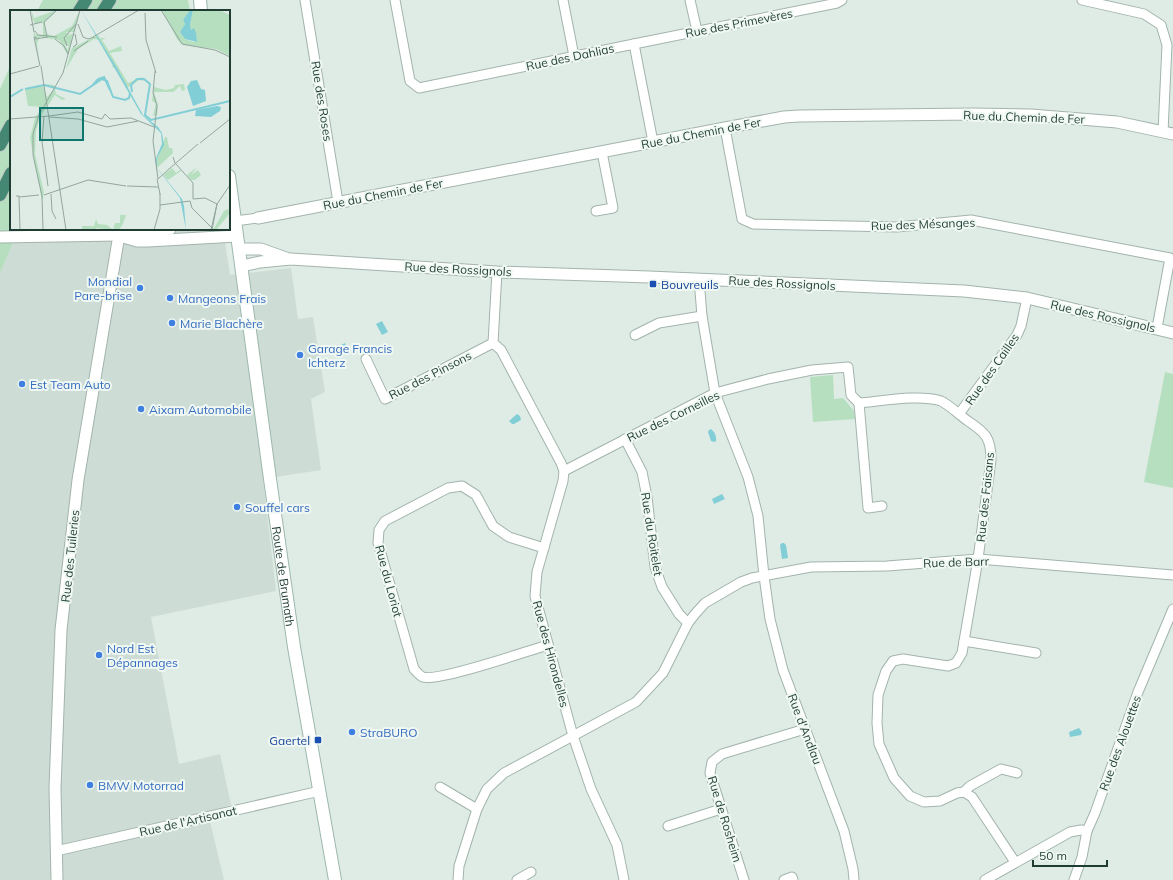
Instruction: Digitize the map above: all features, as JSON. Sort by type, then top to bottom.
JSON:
[{"type":"highway","points":[[80,10],[86,0]]},
{"type":"highway","points":[[104,10],[110,0]]},
{"type":"highway","points":[[0,145],[10,128]]},
{"type":"highway","points":[[0,195],[10,176]]},
{"type":"main road","points":[[200,0],[201,10]]},
{"type":"main road","name":"Route de Brumath","points":[[230,191],[232,221],[237,236],[242,266],[294,647],[335,880]]},
{"type":"street","name":"Rue des Roses","points":[[305,0],[338,202]]},
{"type":"street","name":"Rue des Dahlias","points":[[395,0],[410,80],[419,88],[634,44]]},
{"type":"street","points":[[563,0],[574,56]]},
{"type":"street","points":[[690,0],[696,31]]},
{"type":"street","name":"Rue des Primevères","points":[[634,44],[837,3],[842,0]]},
{"type":"street","points":[[1082,0],[1144,14],[1162,25],[1167,45],[1168,133]]},
{"type":"street","points":[[634,44],[653,142]]},
{"type":"street","name":"Rue du Chemin de Fer","points":[[232,221],[258,218],[725,128],[799,116],[973,114],[1030,115],[1117,122],[1168,133]]},
{"type":"street","name":"Rue des Mésanges","points":[[725,128],[742,218],[753,224],[897,227],[971,220],[1171,258],[1157,328]]},
{"type":"street","points":[[596,211],[613,208],[602,152]]},
{"type":"street","points":[[0,237],[119,235],[162,230]]},
{"type":"street","points":[[119,235],[137,241],[237,236]]},
{"type":"street","name":"Rue des Tuileries","points":[[57,880],[55,788],[62,630],[78,480],[119,235]]},
{"type":"street","name":"Rue des Rossignols","points":[[239,249],[261,249],[291,259]]},
{"type":"street","name":"Rue des Rossignols","points":[[242,266],[260,262],[291,259],[497,272],[699,279],[964,291],[1027,298],[1173,333]]},
{"type":"street","points":[[497,272],[493,343],[501,350],[564,471]]},
{"type":"street","name":"Rue d'Andlau","points":[[699,279],[702,316],[715,393],[748,477],[758,516],[770,619],[783,670],[844,831],[853,869],[854,880]]},
{"type":"street","name":"Rue des Cailles","points":[[960,414],[1017,335],[1027,298]]},
{"type":"street","points":[[635,335],[659,323],[702,316]]},
{"type":"street","name":"Rue des Pinsons","points":[[366,359],[385,398],[493,343]]},
{"type":"street","name":"Rue des Corneilles","points":[[564,471],[715,393],[768,379],[812,370],[848,367],[851,395],[859,404]]},
{"type":"street","name":"Rue des Faisans","points":[[859,404],[923,398],[942,402],[982,430],[991,446],[992,460],[978,559],[962,653],[956,663],[948,666],[903,659],[893,661],[886,671],[878,695],[877,723],[879,744],[894,778],[910,796],[924,802],[940,801],[957,793],[964,792]]},
{"type":"street","points":[[859,404],[868,508],[882,506]]},
{"type":"street","name":"Rue du Roitelet","points":[[625,439],[642,472],[647,497],[655,567],[662,587],[679,614],[688,623]]},
{"type":"street","name":"Rue des Hirondelles","points":[[564,471],[563,481],[537,572],[535,596],[573,736],[591,789],[617,845],[624,880]]},
{"type":"street","name":"Rue du Loriot","points":[[544,548],[509,537],[499,530],[494,526],[476,495],[462,486],[448,488],[386,521],[379,530],[378,543],[414,669],[423,677],[436,677],[457,672],[548,645]]},
{"type":"street","name":"Rue de Barr","points":[[458,880],[459,866],[477,809],[488,789],[504,773],[636,702],[663,673],[688,623],[705,604],[741,582],[811,567],[887,566],[978,559],[1173,575]]},
{"type":"street","name":"Rue des Alouettes","points":[[1074,880],[1082,858],[1087,831],[1095,813],[1138,692],[1173,609]]},
{"type":"street","points":[[964,641],[1036,653]]},
{"type":"street","name":"Rue de Rosheim","points":[[744,880],[710,773],[712,762],[722,754],[805,728]]},
{"type":"street","points":[[1015,862],[972,797],[964,792],[970,786],[1002,769],[1017,773]]},
{"type":"street","points":[[440,787],[477,809]]},
{"type":"street","name":"Rue de l'Artisanat","points":[[56,851],[320,791]]},
{"type":"street","points":[[668,826],[721,809]]},
{"type":"street","points":[[984,880],[1070,832],[1081,830],[1087,831]]},
{"type":"street","points":[[517,880],[531,872]]},
{"type":"street","points":[[784,880],[792,877],[793,880]]},
{"type":"shaded area","points":[[19,230],[223,230],[230,275],[291,268],[298,319],[313,317],[325,392],[311,399],[321,470],[263,479],[276,591],[151,617],[179,764],[220,754],[231,805],[208,813],[224,880],[0,880],[0,273]]},
{"type":"green space","points":[[43,0],[188,0],[190,10],[38,10]]},
{"type":"green space","points":[[10,66],[10,230],[19,230],[0,273],[0,89]]},
{"type":"green space","points":[[1165,372],[1173,374],[1173,488],[1144,482]]},
{"type":"green space","points":[[833,375],[834,399],[843,398],[854,411],[855,419],[813,422],[810,377]]},
{"type":"water","points":[[382,321],[388,332],[382,335],[376,324]]},
{"type":"water","points":[[345,343],[348,350],[337,356],[336,354],[334,355],[332,352],[334,351],[333,349]]},
{"type":"water","points":[[517,414],[520,416],[521,420],[512,424],[509,421]]},
{"type":"water","points":[[711,429],[716,438],[716,441],[714,442],[711,441],[708,432]]},
{"type":"water","points":[[722,494],[725,499],[714,504],[712,499]]},
{"type":"water","points":[[782,543],[786,545],[788,558],[782,559],[780,545]]},
{"type":"water","points":[[1079,728],[1082,732],[1081,735],[1070,737],[1069,732]]},
{"type":"place","name":"Bouvreuils","points":[[653,284]]},
{"type":"place","name":"Mondial Pare-brise","points":[[140,288]]},
{"type":"place","name":"Mangeons Frais","points":[[170,298]]},
{"type":"place","name":"Marie Blachère","points":[[172,323]]},
{"type":"place","name":"Garage Francis Ichterz","points":[[300,355]]},
{"type":"place","name":"Est Team Auto","points":[[22,384]]},
{"type":"place","name":"Aixam Automobile","points":[[141,409]]},
{"type":"place","name":"Souffel cars","points":[[237,507]]},
{"type":"place","name":"Nord Est Dépannages","points":[[99,655]]},
{"type":"place","name":"StraBURO","points":[[352,732]]},
{"type":"place","name":"Gaertel","points":[[318,740]]},
{"type":"place","name":"BMW Motorrad","points":[[90,785]]}]
